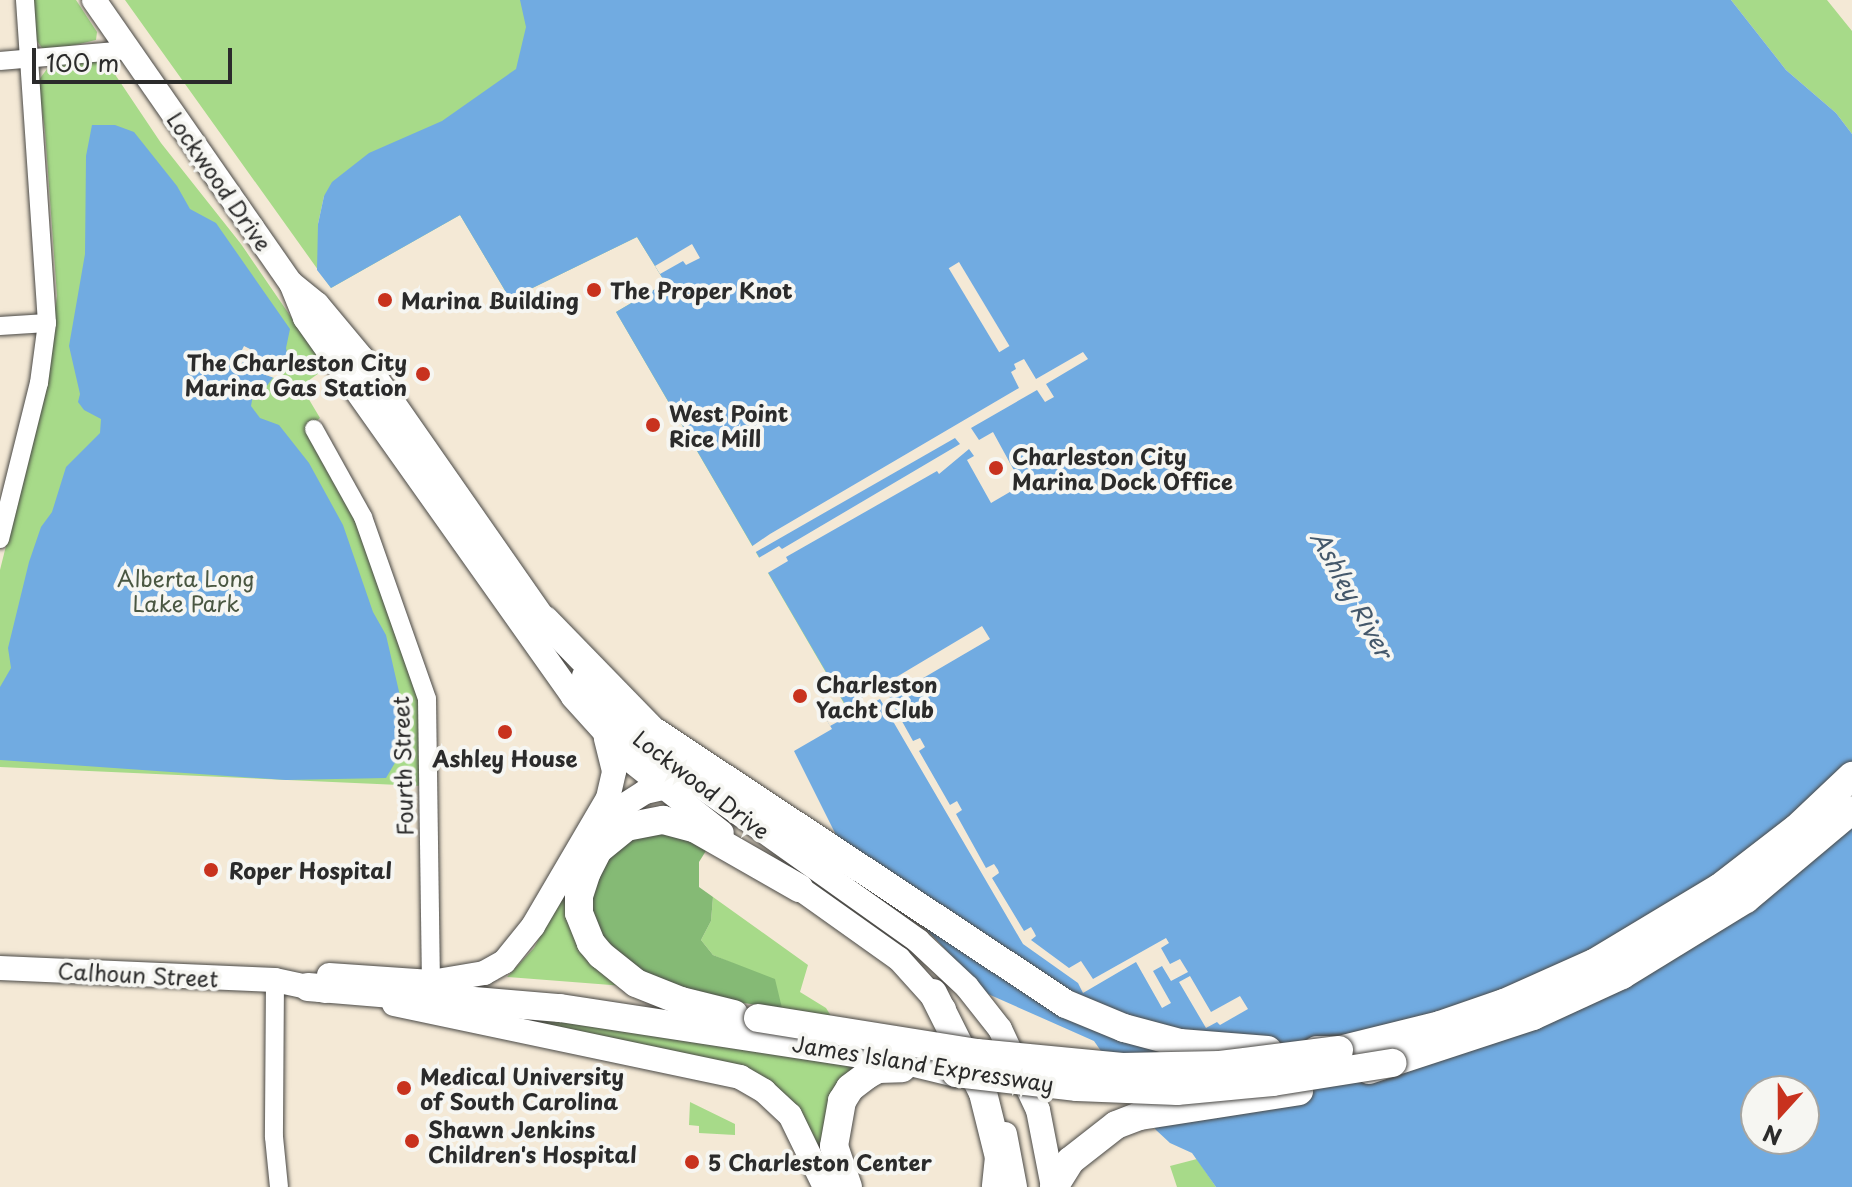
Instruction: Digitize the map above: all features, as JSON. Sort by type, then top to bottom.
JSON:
[{"type":"highway","points":[[545,620],[652,730],[765,819],[1023,978],[1097,1019],[1152,1036],[1204,1046],[1257,1051],[1339,1050]]},
{"type":"highway","name":"James Island Expressway","points":[[431,982],[977,1053],[1122,1067],[1220,1065],[1339,1050],[1440,1025],[1492,1008],[1594,963],[1719,888],[1797,828],[1852,776]]},
{"type":"highway","name":"James Island Expressway","points":[[308,987],[748,1023],[956,1073],[1077,1087],[1177,1091],[1273,1082],[1392,1063],[1533,1016],[1622,975],[1746,899],[1852,810]]},
{"type":"highway","points":[[748,1023],[636,983],[619,971],[591,943],[579,913],[579,896],[598,850],[618,832],[640,822],[681,823],[743,852],[799,888]]},
{"type":"highway","points":[[933,993],[983,1093],[999,1157],[996,1187]]},
{"type":"highway","points":[[1053,1187],[1070,1161],[1116,1125],[1140,1116],[1292,1092],[1392,1063]]},
{"type":"highway","points":[[848,1187],[834,1146],[838,1113],[850,1088],[878,1069],[956,1073]]},
{"type":"main road","name":"Lockwood Drive","points":[[94,0],[291,283],[305,318],[535,647],[605,734],[661,787],[743,852]]},
{"type":"main road","name":"Lockwood Drive","points":[[291,283],[317,304],[362,358],[545,620],[618,717],[651,751],[702,789],[765,819],[918,941],[967,987],[1000,1029],[1038,1110],[1053,1187]]},
{"type":"main road","name":"Calhoun Street","points":[[275,980],[307,974],[431,982],[484,973],[504,962],[533,926],[608,798],[614,771],[605,734]]},
{"type":"main road","points":[[594,825],[614,808],[661,787],[702,789]]},
{"type":"main road","points":[[799,888],[899,959],[933,993],[962,1034],[1003,1121],[1015,1187]]},
{"type":"main road","name":"Calhoun Street","points":[[0,968],[275,980],[606,1046],[740,1077],[764,1091],[790,1115],[825,1187]]},
{"type":"street","points":[[0,539],[39,383],[47,323],[25,0]]},
{"type":"street","points":[[0,61],[128,50]]},
{"type":"street","points":[[0,326],[47,323]]},
{"type":"street","name":"Fourth Street","points":[[314,429],[363,517],[427,699],[431,982]]},
{"type":"street","points":[[275,980],[274,1137],[279,1187]]},
{"type":"green space","points":[[33,0],[76,0],[97,32],[96,40],[58,49],[42,48],[35,38]]},
{"type":"green space","points":[[125,0],[611,0],[645,68],[324,196],[318,224],[613,107],[846,707],[616,312],[662,285],[663,279],[637,237],[510,299],[460,215],[331,288]]},
{"type":"green space","points":[[1731,0],[1827,0],[1852,31],[1852,134],[1836,113],[1786,70]]},
{"type":"green space","name":"Alberta Long Lake Park","points":[[106,61],[161,143],[241,244],[326,368],[301,386],[320,418],[308,428],[344,489],[418,691],[422,786],[0,767],[0,570],[44,393],[57,296],[45,131],[38,81],[47,69],[58,64]]},
{"type":"green space","points":[[663,828],[709,846],[699,862],[699,887],[713,897],[711,921],[701,940],[713,955],[775,979],[782,1008],[720,1000],[629,969],[593,929],[592,881],[622,842]]},
{"type":"green space","points":[[566,888],[624,986],[507,977],[534,948]]},
{"type":"green space","points":[[713,897],[808,965],[800,992],[826,1008],[831,1016],[782,1008],[746,969],[713,955],[701,940],[711,921]]},
{"type":"green space","points":[[469,1009],[862,1065],[826,1147],[818,1149],[776,1089]]},
{"type":"green space","points":[[690,1102],[735,1124],[735,1135],[699,1133],[699,1126],[689,1125]]},
{"type":"green space","points":[[1197,1159],[1216,1187],[1177,1187],[1170,1166]]},
{"type":"water","name":"Ashley River","points":[[520,0],[1731,0],[1786,70],[1836,113],[1852,134],[1852,1187],[1216,1187],[1192,1153],[1170,1143],[1156,1130],[1094,1041],[988,994],[836,835],[794,751],[832,729],[826,719],[846,706],[616,312],[662,285],[663,279],[637,237],[510,299],[460,215],[331,288],[317,270],[318,224],[324,196],[332,182],[369,153],[442,121],[516,69],[526,27]]},
{"type":"water","name":"Alberta Long Lake Park","points":[[92,125],[115,125],[134,132],[177,186],[190,209],[216,223],[290,329],[286,348],[288,357],[266,387],[253,395],[251,406],[260,418],[279,425],[309,463],[343,525],[373,612],[386,635],[400,696],[399,756],[386,778],[286,780],[0,760],[0,687],[11,668],[8,648],[29,562],[41,527],[52,512],[66,467],[100,433],[101,419],[84,410],[78,402],[80,394],[69,346],[85,254],[86,156]]},
{"type":"pier","points":[[692,244],[700,258],[686,265],[683,261],[660,274],[655,266]]},
{"type":"pier","points":[[959,262],[1009,346],[999,352],[949,268]]},
{"type":"pier","points":[[244,346],[250,349],[245,358],[268,365],[267,368],[280,375],[277,379],[252,370],[254,366],[244,360],[238,370],[233,368]]},
{"type":"pier","points":[[1083,352],[1088,359],[1046,384],[1054,397],[1045,402],[1037,390],[971,428],[979,440],[993,432],[1022,485],[991,503],[967,460],[974,456],[969,449],[939,474],[937,471],[786,557],[788,561],[766,574],[757,559],[779,546],[782,549],[960,444],[955,438],[754,553],[751,547],[1019,388],[1011,372],[1016,369],[1014,364],[1024,359],[1036,379]]},
{"type":"pier","points":[[982,626],[990,639],[889,698],[913,741],[920,738],[925,747],[919,751],[950,805],[957,801],[962,810],[956,814],[986,868],[994,864],[998,870],[999,873],[992,878],[1024,931],[1031,927],[1036,936],[1031,940],[1069,968],[1081,961],[1093,979],[1166,938],[1169,943],[1161,948],[1170,964],[1180,959],[1188,972],[1171,981],[1162,966],[1153,971],[1171,1003],[1162,1008],[1136,962],[1083,993],[1078,983],[1023,944],[880,699],[830,726],[826,719]]},
{"type":"pier","points":[[1190,976],[1211,1012],[1240,996],[1248,1009],[1220,1025],[1217,1022],[1206,1028],[1179,982]]},
{"type":"place","name":"The Proper Knot","points":[[594,290]]},
{"type":"place","name":"Marina Building","points":[[385,300]]},
{"type":"place","name":"The Charleston City Marina Gas Station","points":[[423,374]]},
{"type":"place","name":"West Point Rice Mill","points":[[653,425]]},
{"type":"place","name":"Charleston City Marina Dock Office","points":[[996,468]]},
{"type":"place","name":"Charleston Yacht Club","points":[[800,696]]},
{"type":"place","name":"Ashley House","points":[[505,732]]},
{"type":"place","name":"Roper Hospital","points":[[211,870]]},
{"type":"place","name":"Medical University of South Carolina","points":[[404,1088]]},
{"type":"place","name":"Shawn Jenkins Children's Hospital","points":[[412,1141]]},
{"type":"place","name":"5 Charleston Center","points":[[692,1162]]}]
